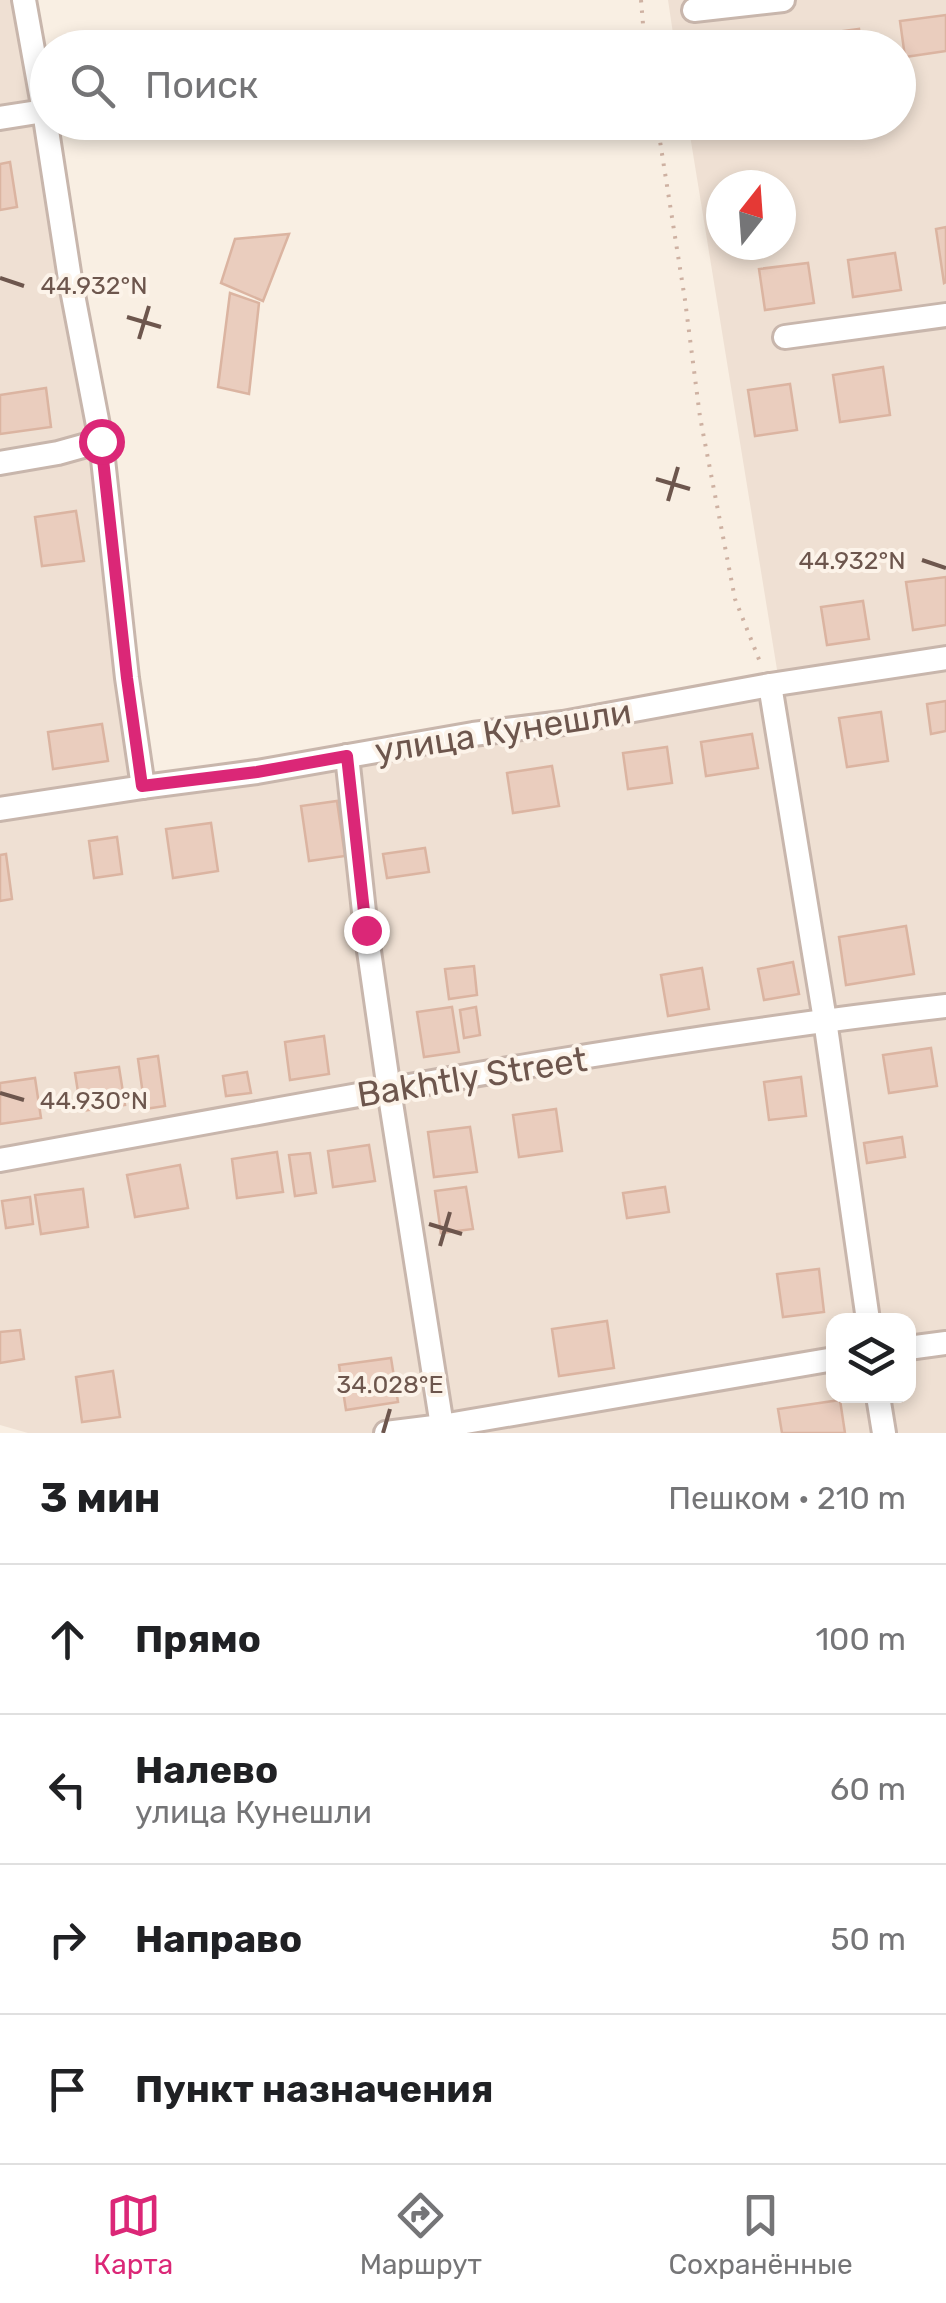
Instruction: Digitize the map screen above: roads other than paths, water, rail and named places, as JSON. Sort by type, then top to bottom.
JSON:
[{"type":"street","points":[[24,0],[30,33]]},
{"type":"street","points":[[694,10],[783,0]]},
{"type":"street","points":[[0,118],[30,113]]},
{"type":"street","points":[[49,140],[101,441],[142,786]]},
{"type":"street","points":[[785,337],[946,315]]},
{"type":"street","points":[[0,463],[101,441]]},
{"type":"street","name":"улица Кунешли","points":[[0,809],[257,772],[946,658]]},
{"type":"street","points":[[770,685],[825,1020],[867,1313]]},
{"type":"street","points":[[347,756],[388,1090],[442,1426]]},
{"type":"street","name":"Bakhtly Street","points":[[0,1160],[388,1090],[825,1020],[946,1006]]},
{"type":"street","points":[[916,1347],[946,1343]]},
{"type":"street","points":[[386,1433],[826,1360]]},
{"type":"street","points":[[879,1403],[884,1433]]}]
